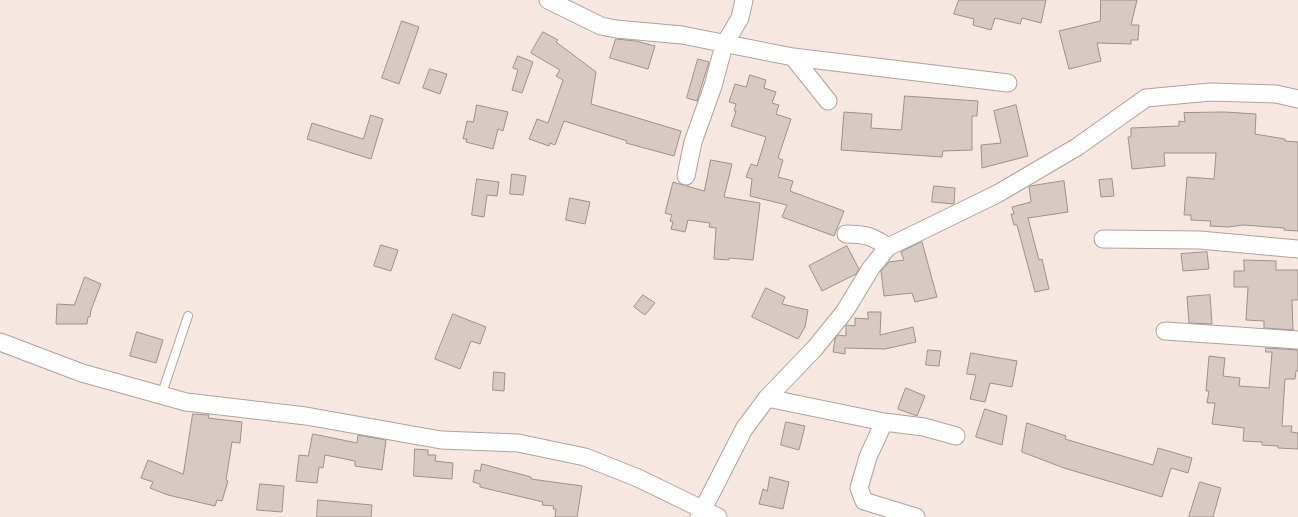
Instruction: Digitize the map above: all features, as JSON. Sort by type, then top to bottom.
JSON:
[{"type":"street","points":[[548,0],[601,26],[616,29],[682,35],[724,45],[793,57],[1008,83]]},
{"type":"street","points":[[686,176],[693,142],[713,86],[724,45],[740,18],[744,0]]},
{"type":"street","points":[[793,57],[828,101]]},
{"type":"street","points":[[701,513],[744,429],[767,398],[815,348],[845,311],[871,268],[888,247],[997,194],[1076,147],[1146,98],[1210,92],[1276,94],[1298,99]]},
{"type":"street","points":[[846,234],[865,234],[876,238],[888,247]]},
{"type":"street","points":[[1103,239],[1200,240],[1298,248]]},
{"type":"street","points":[[1165,331],[1298,340]]},
{"type":"street","points":[[0,342],[82,373],[186,402],[306,416],[441,440],[518,443],[585,456],[638,478],[701,513],[718,517]]},
{"type":"street","points":[[767,398],[884,422],[924,427],[956,436]]},
{"type":"street","points":[[884,422],[868,457],[858,488],[864,501],[916,517]]},
{"type":"lane","points":[[161,396],[188,316]]},
{"type":"building","points":[[959,0],[1046,0],[1041,23],[1022,18],[1020,24],[995,18],[991,30],[973,25],[974,19],[954,14]]},
{"type":"building","points":[[1101,0],[1137,0],[1131,25],[1139,25],[1138,40],[1131,40],[1131,44],[1097,43],[1101,61],[1069,69],[1059,31],[1100,21]]},
{"type":"building","points":[[402,21],[419,27],[399,84],[382,78]]},
{"type":"building","points":[[543,32],[558,40],[556,42],[596,72],[591,104],[681,131],[674,156],[626,143],[627,141],[564,121],[555,145],[550,143],[549,146],[529,139],[537,119],[548,123],[563,80],[556,76],[560,70],[531,53]]},
{"type":"building","points":[[616,39],[636,41],[655,46],[648,69],[610,58]]},
{"type":"building","points":[[518,56],[533,62],[522,93],[512,90],[518,70],[513,68]]},
{"type":"building","points":[[698,59],[709,62],[697,101],[687,98]]},
{"type":"building","points":[[430,69],[447,74],[440,94],[423,88]]},
{"type":"building","points":[[750,75],[766,80],[764,88],[776,92],[772,103],[779,105],[776,114],[791,119],[778,158],[783,160],[778,177],[793,181],[790,191],[844,211],[834,236],[782,217],[787,205],[750,196],[752,179],[746,177],[751,164],[757,166],[766,137],[731,126],[736,111],[734,111],[736,104],[729,102],[735,84],[746,87]]},
{"type":"building","points":[[905,96],[978,101],[977,116],[972,116],[972,150],[943,151],[942,157],[841,150],[844,112],[872,114],[871,128],[901,130]]},
{"type":"building","points":[[477,105],[508,112],[503,131],[498,129],[493,149],[466,142],[467,139],[463,139],[467,121],[473,122]]},
{"type":"building","points":[[1016,105],[1028,156],[982,168],[981,145],[1001,143],[994,111]]},
{"type":"building","points":[[1225,112],[1256,114],[1255,134],[1285,139],[1285,141],[1298,142],[1298,231],[1284,230],[1284,228],[1243,225],[1228,227],[1210,226],[1211,221],[1191,220],[1191,215],[1184,215],[1187,177],[1214,179],[1216,153],[1164,153],[1165,166],[1132,169],[1128,137],[1131,137],[1131,128],[1179,126],[1179,121],[1185,122],[1184,113]]},
{"type":"building","points":[[371,115],[383,119],[371,159],[307,139],[312,123],[363,139]]},
{"type":"building","points":[[711,160],[732,164],[724,197],[760,203],[753,260],[729,258],[729,260],[714,259],[716,228],[709,227],[710,223],[688,220],[685,232],[671,229],[673,222],[670,221],[672,215],[665,213],[673,182],[704,191]]},
{"type":"building","points":[[512,174],[526,176],[523,195],[510,194]]},
{"type":"building","points":[[477,179],[499,182],[497,196],[487,195],[484,217],[472,215]]},
{"type":"building","points":[[1112,179],[1114,196],[1101,197],[1099,180]]},
{"type":"building","points":[[1064,181],[1068,212],[1028,218],[1039,260],[1042,259],[1049,289],[1035,292],[1017,225],[1014,225],[1011,214],[1014,214],[1012,207],[1031,202],[1029,187],[1031,186]]},
{"type":"building","points":[[934,186],[955,188],[954,204],[932,202]]},
{"type":"building","points":[[570,198],[590,202],[585,224],[566,220]]},
{"type":"building","points":[[922,242],[937,297],[915,302],[912,293],[884,296],[881,271],[889,262],[904,260],[901,252]]},
{"type":"building","points":[[381,245],[398,250],[391,271],[374,266]]},
{"type":"building","points":[[847,246],[859,269],[856,274],[822,291],[809,266]]},
{"type":"building","points":[[1207,252],[1209,269],[1183,271],[1181,254]]},
{"type":"building","points":[[1244,260],[1276,261],[1276,270],[1298,270],[1298,300],[1292,300],[1293,330],[1264,328],[1264,321],[1246,320],[1248,287],[1234,287],[1234,271],[1244,271]]},
{"type":"building","points":[[85,277],[101,284],[91,310],[90,317],[88,317],[87,324],[56,324],[57,304],[74,305]]},
{"type":"building","points":[[766,288],[785,297],[782,304],[808,310],[805,327],[798,339],[752,317]]},
{"type":"building","points":[[643,295],[655,303],[645,315],[634,307]]},
{"type":"building","points":[[1210,295],[1212,324],[1189,323],[1187,297]]},
{"type":"building","points":[[868,312],[881,312],[880,335],[913,327],[916,342],[885,349],[845,348],[845,354],[833,352],[835,339],[838,335],[846,336],[846,325],[855,326],[855,318],[868,319]]},
{"type":"building","points":[[453,314],[486,327],[480,344],[471,341],[460,369],[435,359]]},
{"type":"building","points":[[137,332],[163,340],[156,363],[130,356]]},
{"type":"building","points":[[1266,348],[1298,350],[1298,371],[1296,371],[1295,379],[1285,379],[1282,426],[1292,426],[1291,432],[1298,433],[1298,449],[1278,448],[1278,446],[1262,445],[1262,442],[1243,441],[1244,428],[1212,424],[1215,403],[1207,403],[1209,391],[1206,391],[1209,356],[1225,358],[1223,376],[1240,378],[1239,386],[1269,388],[1272,352],[1266,352]]},
{"type":"building","points":[[928,350],[941,351],[939,366],[926,365]]},
{"type":"building","points":[[971,353],[1017,361],[1012,387],[990,383],[985,402],[970,399],[976,375],[967,374]]},
{"type":"building","points":[[494,372],[505,373],[504,391],[493,390]]},
{"type":"building","points":[[906,388],[925,396],[917,416],[898,409]]},
{"type":"building","points":[[985,409],[1007,416],[1002,445],[976,437]]},
{"type":"building","points":[[193,414],[209,415],[208,418],[242,422],[240,443],[232,442],[226,480],[228,481],[222,501],[217,500],[215,506],[168,495],[150,488],[153,482],[141,478],[148,460],[183,474]]},
{"type":"building","points":[[786,422],[805,426],[799,450],[781,445]]},
{"type":"building","points":[[1027,423],[1066,436],[1065,439],[1153,465],[1158,448],[1192,458],[1188,473],[1171,468],[1162,497],[1064,468],[1022,452]]},
{"type":"building","points":[[313,434],[357,443],[358,435],[386,440],[382,470],[355,466],[355,461],[325,455],[323,468],[319,467],[317,483],[296,481],[299,455],[308,456]]},
{"type":"building","points":[[415,449],[428,450],[428,455],[436,455],[435,461],[453,463],[452,479],[414,476]]},
{"type":"building","points":[[482,464],[531,477],[531,479],[582,486],[577,517],[555,517],[556,509],[553,509],[554,506],[542,505],[543,502],[480,487],[480,484],[473,482],[475,470],[480,471]]},
{"type":"building","points":[[770,477],[789,482],[783,509],[759,504],[763,489],[767,491]]},
{"type":"building","points":[[1200,482],[1221,488],[1213,517],[1189,517]]},
{"type":"building","points":[[260,484],[284,486],[282,512],[257,510]]},
{"type":"building","points":[[318,500],[372,505],[371,517],[317,517]]}]
